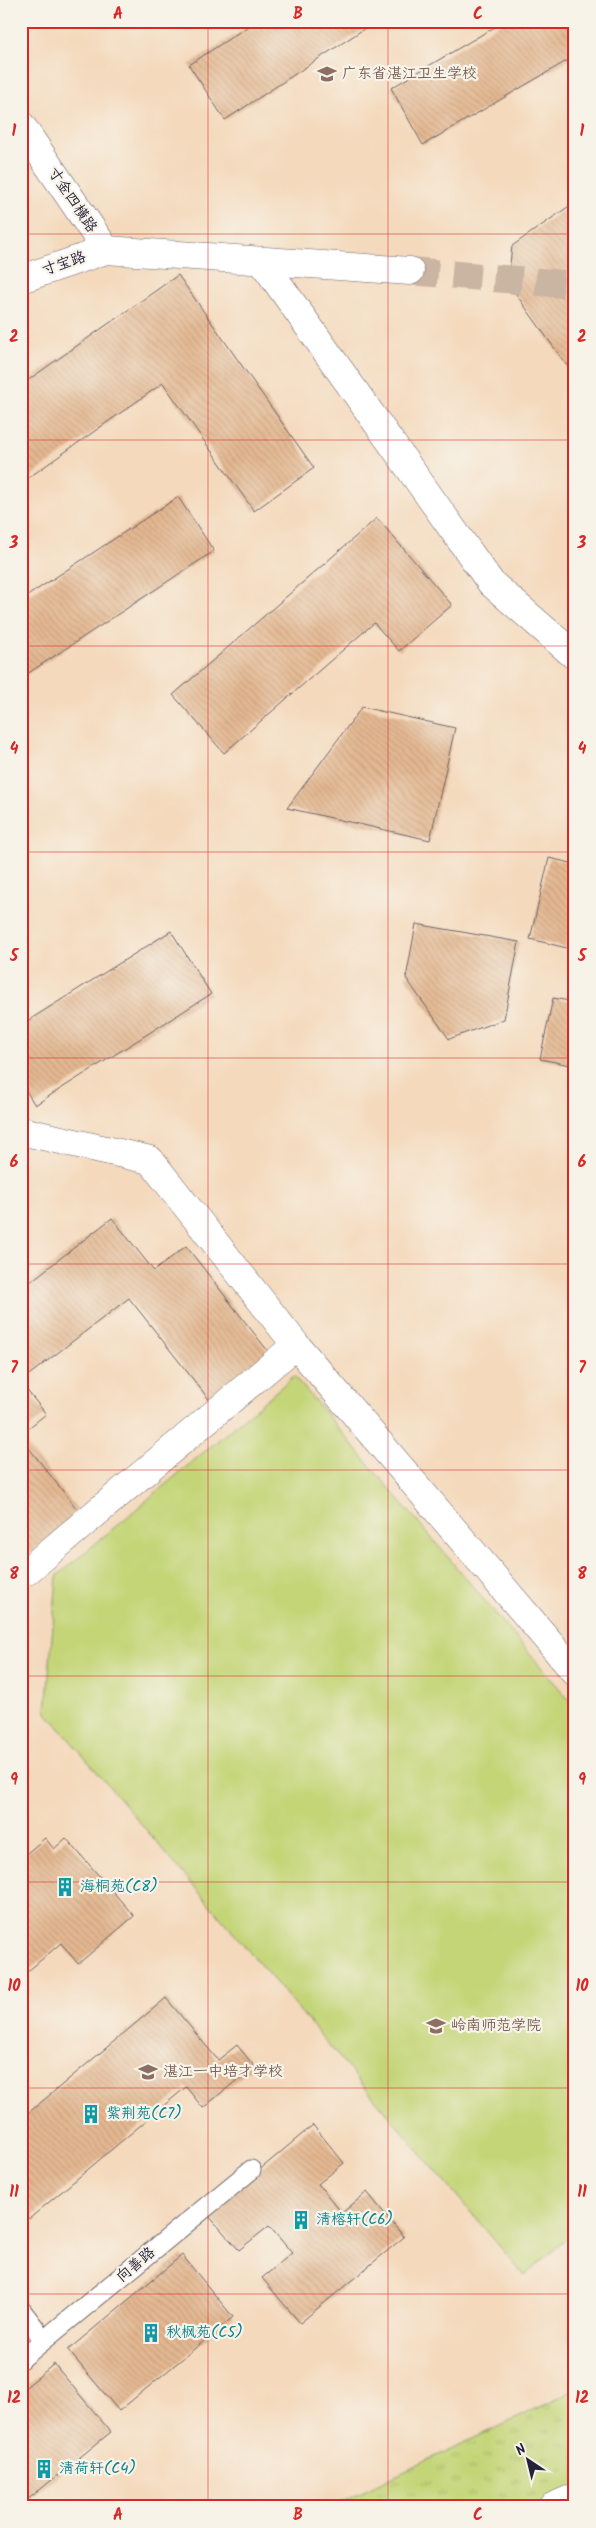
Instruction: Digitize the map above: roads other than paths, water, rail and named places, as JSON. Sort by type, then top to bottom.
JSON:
[{"type":"street","name":"寸金四横路","points":[[21,125],[106,250]]},
{"type":"street","points":[[106,250],[410,271]]},
{"type":"street","name":"寸宝路","points":[[21,279],[106,250]]},
{"type":"street","points":[[262,261],[491,583],[575,656]]},
{"type":"street","points":[[21,1131],[150,1160],[296,1345],[575,1672]]},
{"type":"street","points":[[27,1571],[296,1345]]},
{"type":"street","points":[[552,2507],[575,2497]]},
{"type":"lane","name":"向善路","points":[[21,2359],[251,2170]]},
{"type":"lane","points":[[21,2310],[44,2340]]},
{"type":"tunnel","points":[[410,271],[575,285]]},
{"type":"place","name":"广东省湛江卫生学校","points":[[327,74]]},
{"type":"place","name":"海桐苑(C8)","points":[[65,1887]]},
{"type":"place","name":"岭南师范学院","points":[[436,2026]]},
{"type":"place","name":"湛江一中培才学校","points":[[148,2072]]},
{"type":"place","name":"紫荆苑(C7)","points":[[91,2114]]},
{"type":"place","name":"清榕轩(C6)","points":[[301,2220]]},
{"type":"place","name":"秋枫苑(C5)","points":[[151,2333]]},
{"type":"place","name":"清荷轩(C4)","points":[[44,2469]]}]
